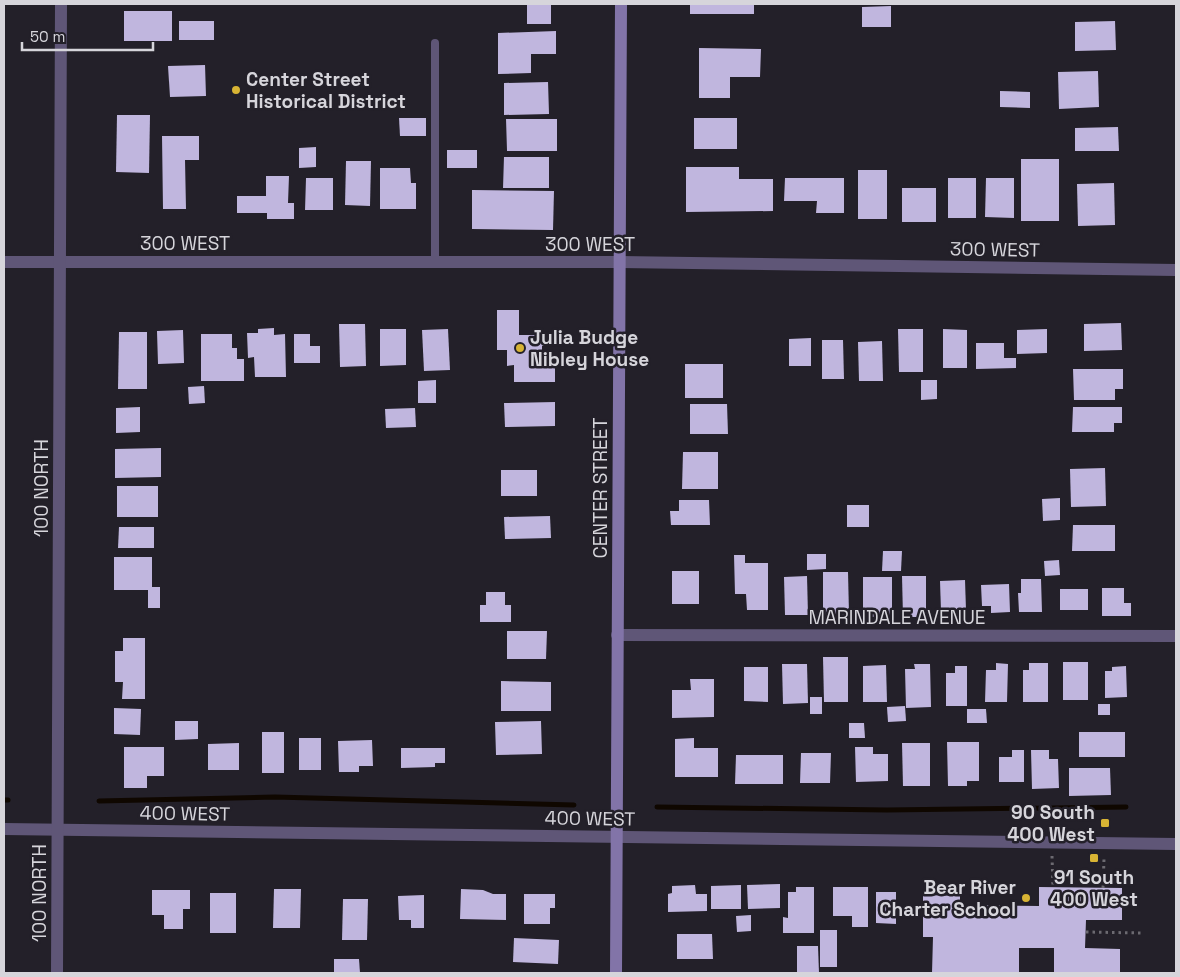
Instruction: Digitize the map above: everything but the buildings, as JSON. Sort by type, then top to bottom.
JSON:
[{"type":"street","name":"100 NORTH","points":[[57,973],[61,4]]},
{"type":"street","name":"CENTER STREET","points":[[616,973],[621,4]]},
{"type":"street","name":"300 WEST","points":[[4,262],[620,262],[1176,270]]},
{"type":"street","name":"MARINDALE AVENUE","points":[[617,635],[1176,636]]},
{"type":"street","name":"400 WEST","points":[[4,829],[1176,844]]},
{"type":"lane","points":[[435,43],[435,262]]},
{"type":"path","points":[[1052,856],[1052,887]]},
{"type":"path","points":[[1103,888],[1104,860]]},
{"type":"path","points":[[1086,932],[1140,933]]},
{"type":"waterway","points":[[99,801],[275,797],[574,805]]},
{"type":"waterway","points":[[657,807],[887,810],[1126,807]]},
{"type":"place","name":"Center Street Historical District","points":[[236,90]]},
{"type":"place","name":"Julia Budge Nibley House","points":[[520,348]]},
{"type":"place","name":"90 South 400 West","points":[[1105,823]]},
{"type":"place","name":"91 South 400 West","points":[[1094,858]]},
{"type":"place","name":"Bear River Charter School","points":[[1026,898]]}]
